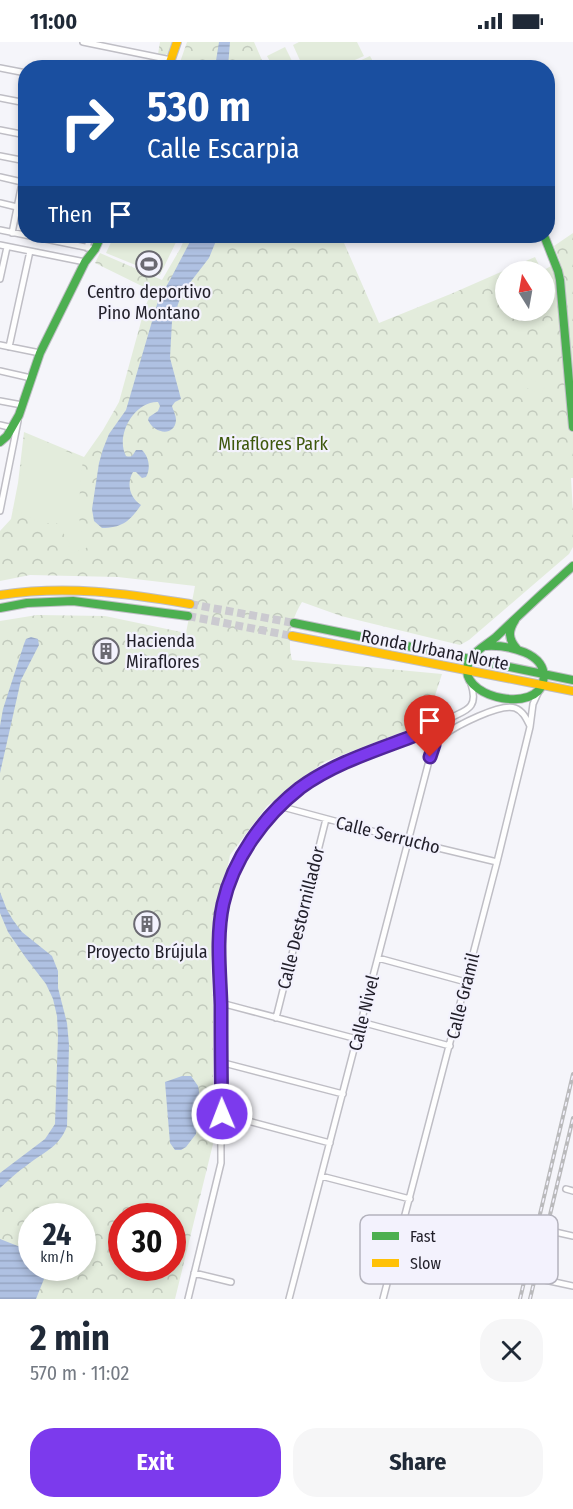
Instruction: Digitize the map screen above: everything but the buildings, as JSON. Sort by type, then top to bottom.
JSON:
[{"type":"main road","points":[[171,60],[177,42]]},
{"type":"main road","points":[[0,442],[14,428],[40,353],[95,243]]},
{"type":"main road","points":[[546,243],[560,280],[573,427]]},
{"type":"main road","points":[[486,646],[517,649],[533,656],[544,674],[540,689],[531,697],[522,699],[501,698],[478,690],[471,682],[467,672],[469,660],[573,566]]},
{"type":"main road","points":[[0,595],[27,591],[80,590],[123,593],[190,604]]},
{"type":"main road","points":[[0,608],[27,603],[73,601],[188,616]]},
{"type":"main road","points":[[517,649],[511,643],[509,634],[519,614]]},
{"type":"main road","name":"Ronda Urbana Norte","points":[[294,623],[573,680]]},
{"type":"main road","name":"Ronda Urbana Norte","points":[[292,636],[540,689],[573,691]]},
{"type":"street","points":[[83,42],[157,60]]},
{"type":"street","points":[[123,50],[124,42]]},
{"type":"street","points":[[0,68],[18,71]]},
{"type":"street","points":[[0,98],[18,101]]},
{"type":"street","points":[[0,130],[18,133]]},
{"type":"street","points":[[0,156],[18,160]]},
{"type":"street","points":[[0,177],[18,181]]},
{"type":"street","points":[[12,233],[18,202]]},
{"type":"street","points":[[0,203],[17,207]]},
{"type":"street","points":[[0,230],[18,234]]},
{"type":"street","points":[[64,243],[91,248],[91,243]]},
{"type":"street","points":[[0,245],[85,262]]},
{"type":"street","points":[[0,279],[8,247]]},
{"type":"street","points":[[9,346],[30,251]]},
{"type":"street","points":[[0,345],[40,353]]},
{"type":"street","points":[[0,371],[31,378]]},
{"type":"street","points":[[0,401],[22,405]]},
{"type":"street","points":[[0,425],[14,428],[0,511]]},
{"type":"street","points":[[188,1299],[221,1163],[219,955],[223,904],[234,871],[252,839],[279,806],[301,788],[328,771],[439,727],[442,723],[464,712],[475,699],[471,682]]},
{"type":"street","name":"Calle Gramil","points":[[406,1215],[497,862],[530,727],[532,704],[540,689]]},
{"type":"street","points":[[416,735],[431,739],[434,745],[445,734],[501,708],[515,708],[525,716],[530,727]]},
{"type":"street","name":"Calle Nivel","points":[[289,1299],[439,727]]},
{"type":"street","name":"Calle Serrucho","points":[[279,806],[497,862]]},
{"type":"street","name":"Calle Destornillador","points":[[276,1018],[326,819]]},
{"type":"street","points":[[378,958],[466,982]]},
{"type":"street","points":[[221,1003],[357,1039]]},
{"type":"street","points":[[361,1022],[450,1046]]},
{"type":"street","points":[[220,1062],[343,1094]]},
{"type":"street","points":[[222,1114],[330,1143]]},
{"type":"street","points":[[321,1176],[410,1199]]},
{"type":"street","points":[[566,1189],[573,1191]]},
{"type":"street","points":[[558,1233],[573,1236]]},
{"type":"street","points":[[194,1273],[231,1282]]},
{"type":"street","points":[[558,1283],[573,1286]]},
{"type":"street","name":"Calle Gramil","points":[[383,1299],[387,1284]]},
{"type":"green space","points":[[160,42],[174,42],[170,53],[158,54]]},
{"type":"green space","points":[[187,42],[254,42],[262,60],[181,60]]},
{"type":"green space","points":[[299,42],[357,42],[364,56],[355,60],[300,60],[293,45]]},
{"type":"green space","points":[[285,47],[292,60],[269,60],[267,56]]},
{"type":"green space","name":"Miraflores Park","points":[[573,233],[573,478],[571,478],[573,547],[569,554],[469,640],[460,645],[341,616],[302,602],[295,615],[290,645],[292,660],[442,674],[426,723],[324,762],[267,806],[230,855],[216,910],[211,963],[213,1144],[186,1254],[186,1203],[108,1203],[108,1281],[179,1281],[175,1299],[0,1299],[0,621],[37,615],[105,616],[186,633],[195,586],[118,577],[30,575],[0,581],[0,531],[11,519],[24,432],[84,457],[119,402],[145,307],[152,291],[95,263],[100,253],[162,280],[183,243],[344,243],[379,323],[495,275],[495,321],[555,321],[555,264],[560,261],[554,246]]},
{"type":"green space","name":"Centro deportivo Pino Montano","points":[[111,243],[176,243],[160,275],[106,253]]},
{"type":"green space","points":[[521,374],[545,387],[540,395],[516,382]]},
{"type":"green space","points":[[25,435],[83,458],[78,513],[82,532],[91,546],[65,556],[70,544],[57,523],[40,523],[14,509]]},
{"type":"water","points":[[219,42],[230,42],[229,60],[216,60]]},
{"type":"water","points":[[189,243],[215,243],[209,258],[182,293],[172,321],[170,358],[181,399],[172,406],[176,418],[175,425],[164,432],[151,425],[148,420],[158,411],[160,406],[158,402],[149,403],[134,413],[125,430],[123,448],[126,456],[131,456],[136,450],[142,450],[149,463],[146,477],[142,478],[133,472],[130,481],[132,495],[141,505],[125,523],[102,528],[94,521],[92,509],[99,463],[109,434],[126,410],[158,301]]},
{"type":"water","points":[[31,637],[38,639],[39,645],[21,680],[0,773],[0,726],[3,709],[24,644],[26,639]]},
{"type":"water","points":[[0,892],[7,910],[22,932],[52,956],[58,971],[58,988],[67,1023],[69,1045],[67,1126],[64,1133],[55,1145],[0,1188],[0,1173],[45,1139],[55,1124],[58,1035],[53,999],[46,984],[8,932],[0,913]]},
{"type":"water","points":[[182,1076],[191,1076],[198,1086],[200,1098],[196,1134],[186,1147],[175,1150],[170,1143],[165,1082]]},
{"type":"water","points":[[0,1239],[18,1246],[18,1281],[43,1281],[36,1299],[0,1299]]},
{"type":"tunnel","points":[[190,604],[294,623]]},
{"type":"tunnel","points":[[188,616],[292,636]]},
{"type":"railway","points":[[540,1215],[573,1074]]},
{"type":"railway","points":[[550,1215],[573,1118]]},
{"type":"railway","points":[[520,1299],[524,1284]]},
{"type":"railway","points":[[530,1299],[534,1284]]},
{"type":"traffic: fast","points":[[0,442],[7,436],[19,415],[40,353],[85,262],[98,243]]},
{"type":"traffic: fast","points":[[547,243],[560,280],[573,427]]},
{"type":"traffic: fast","points":[[486,646],[515,649],[533,657],[540,664],[543,672],[543,682],[538,691],[528,697],[516,699],[490,695],[478,689],[470,681],[468,666],[476,652],[496,637],[573,566]]},
{"type":"traffic: fast","points":[[0,608],[27,603],[73,601],[188,616]]},
{"type":"traffic: fast","points":[[515,620],[510,635],[517,649]]},
{"type":"traffic: fast","points":[[294,623],[573,680]]},
{"type":"traffic: slow","points":[[171,60],[177,42]]},
{"type":"traffic: slow","points":[[0,595],[49,591],[95,592],[190,604]]},
{"type":"traffic: slow","points":[[292,636],[573,691]]},
{"type":"place","name":"Centro deportivo Pino Montano","points":[[149,264]]},
{"type":"place","name":"Hacienda Miraflores","points":[[106,651]]},
{"type":"place","name":"Proyecto Brújula","points":[[147,924]]},
{"type":"route","points":[[222,1114],[219,965],[223,904],[234,871],[252,839],[279,806],[301,788],[328,771],[416,735],[431,739],[434,745],[430,757]]}]
